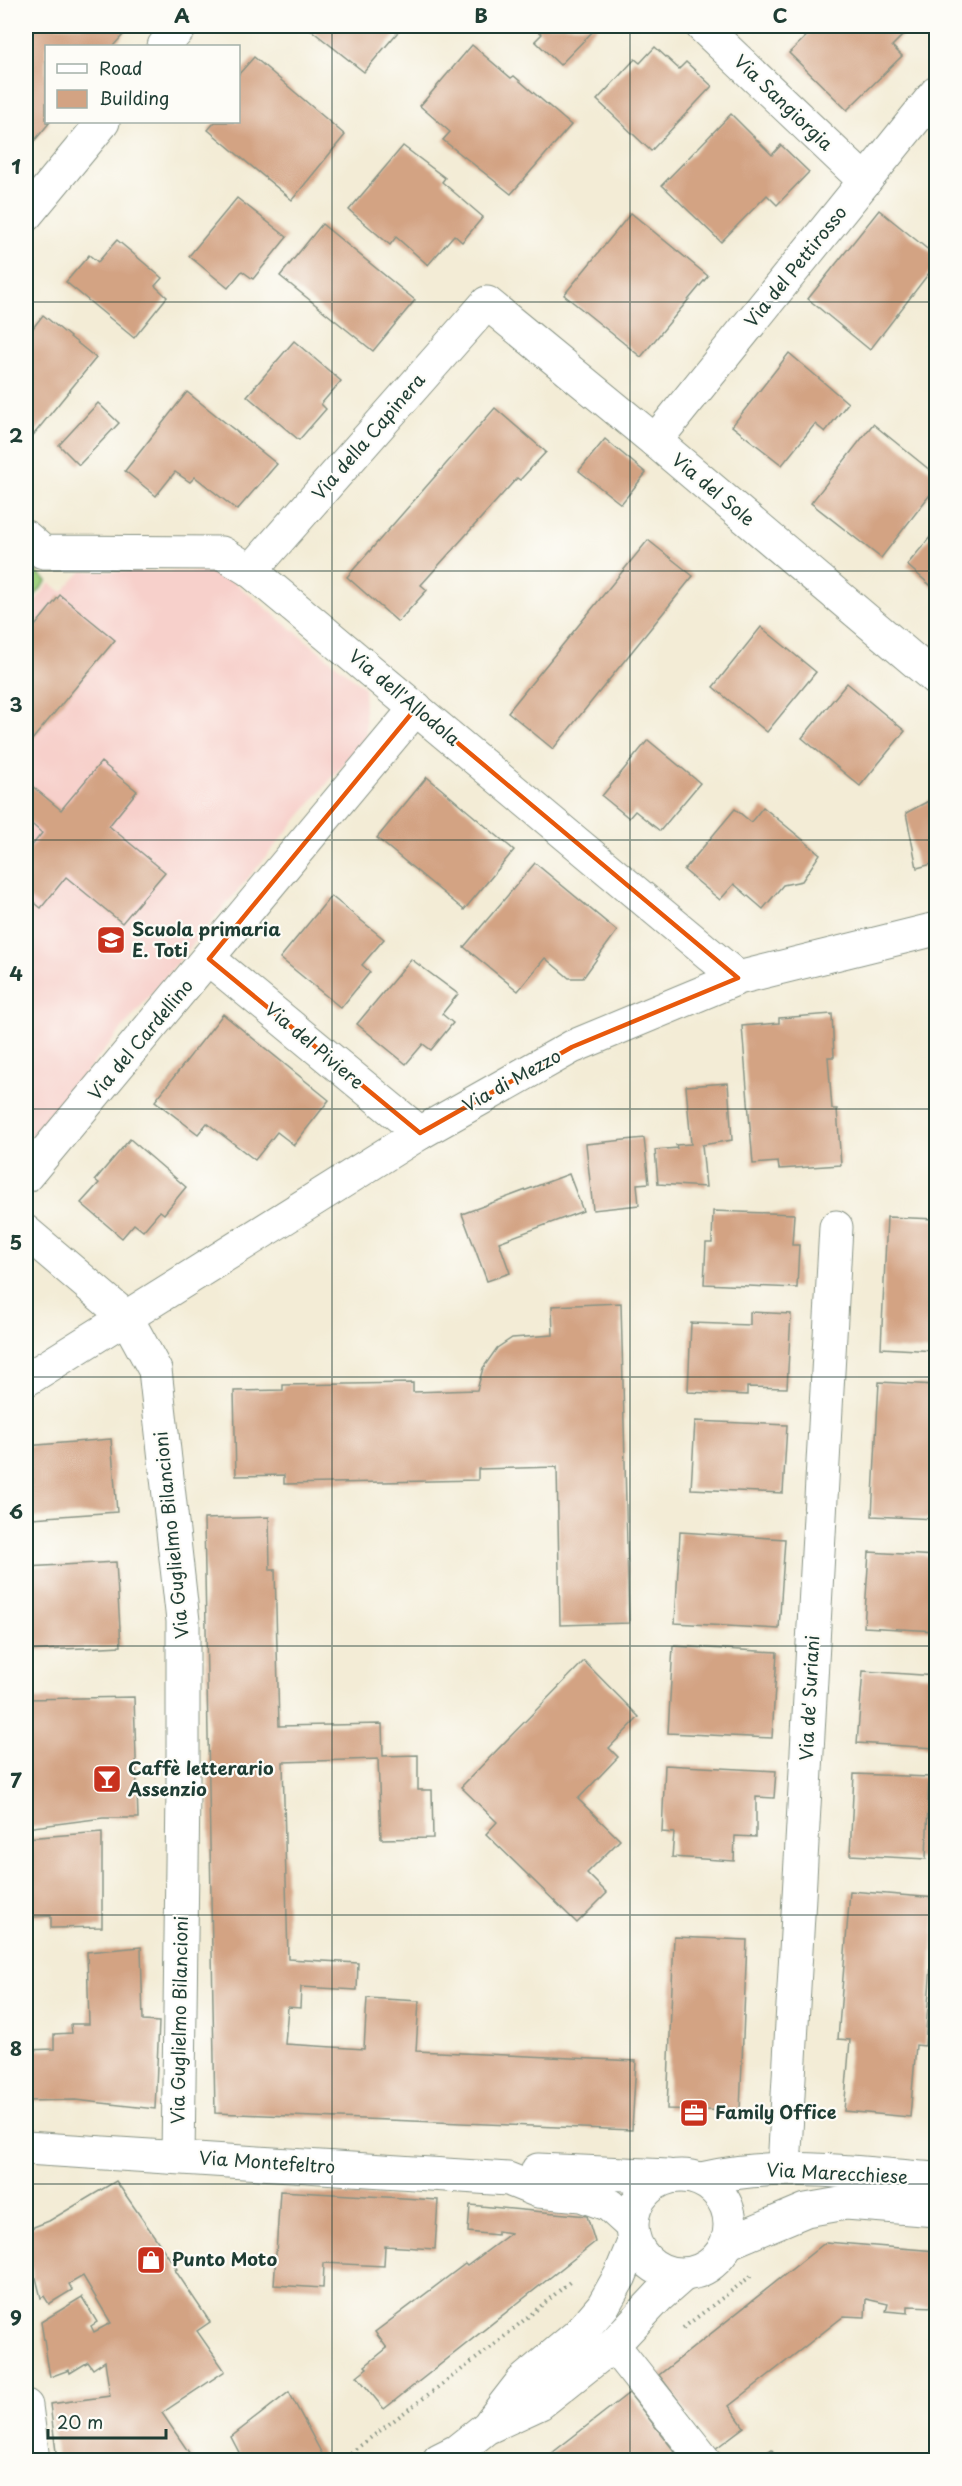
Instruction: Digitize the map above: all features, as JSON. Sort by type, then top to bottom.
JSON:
[{"type":"street","points":[[165,45],[181,26]]},
{"type":"street","name":"Via Sangiorgia","points":[[702,26],[865,181]]},
{"type":"street","name":"Via del Pettirosso","points":[[655,441],[936,93]]},
{"type":"street","points":[[26,215],[102,123]]},
{"type":"street","name":"Via del Sole","points":[[487,303],[655,441],[936,680]]},
{"type":"street","name":"Via della Capinera","points":[[251,571],[487,303]]},
{"type":"street","name":"Via dell'Allodola","points":[[26,537],[43,552],[222,553],[251,571],[738,978]]},
{"type":"street","name":"Via del Cardellino","points":[[26,1176],[416,708]]},
{"type":"street","name":"Via di Mezzo","points":[[26,1380],[420,1133],[572,1047],[738,978],[936,929]]},
{"type":"street","name":"Via del Piviere","points":[[209,959],[420,1133]]},
{"type":"street","name":"Via de' Suriani","points":[[784,2168],[836,1227]]},
{"type":"street","points":[[26,1232],[126,1317]]},
{"type":"street","name":"Via Guglielmo Bilancioni","points":[[126,1317],[155,1370],[183,1622],[178,2157]]},
{"type":"street","name":"Via Montefeltro","points":[[26,2148],[508,2179],[538,2191],[581,2195],[609,2205],[632,2233]]},
{"type":"street","name":"Via Marecchiese","points":[[701,2179],[729,2172],[784,2168],[936,2180]]},
{"type":"street","name":"Via Montefeltro","points":[[508,2179],[535,2170],[668,2176]]},
{"type":"street","points":[[439,2460],[457,2451],[486,2428],[522,2382],[578,2335],[603,2306],[620,2276],[632,2233],[633,2209],[640,2196],[651,2185],[668,2176],[685,2175],[701,2179],[715,2188],[725,2201],[730,2215],[727,2243],[720,2256],[698,2272],[684,2274],[654,2267],[642,2255],[632,2233]]},
{"type":"street","name":"Via Marecchiese","points":[[727,2243],[806,2210],[846,2203],[936,2210]]},
{"type":"street","points":[[486,2428],[540,2403],[613,2344],[684,2274]]},
{"type":"street","points":[[613,2344],[704,2460]]},
{"type":"street","points":[[26,2406],[33,2460]]},
{"type":"path","points":[[675,2335],[755,2272]]},
{"type":"path","points":[[341,2460],[493,2346],[579,2275]]},
{"type":"highlighted area","points":[[416,708],[738,978],[572,1047],[420,1133],[209,959]]},
{"type":"shaded area","name":"Scuola primaria E. Toti","points":[[82,571],[221,572],[364,687],[366,737],[26,1144],[26,612],[50,583],[62,592]]},
{"type":"green space","points":[[26,563],[47,581],[26,606]]},
{"type":"building","points":[[38,26],[131,26],[114,45],[45,45],[45,123],[49,123],[26,151],[26,41]]},
{"type":"building","points":[[306,26],[403,26],[364,72]]},
{"type":"building","points":[[533,26],[598,26],[560,65],[535,41],[542,34]]},
{"type":"building","points":[[817,26],[912,26],[892,46],[902,56],[847,110],[789,53]]},
{"type":"building","points":[[472,45],[511,78],[514,76],[571,125],[511,194],[443,140],[450,132],[420,106]]},
{"type":"building","points":[[655,47],[679,69],[686,62],[712,86],[651,151],[597,100],[635,59],[640,63]]},
{"type":"building","points":[[254,57],[345,135],[292,200],[208,130],[214,123],[240,123],[240,73]]},
{"type":"building","points":[[731,114],[772,155],[781,145],[809,172],[777,205],[767,195],[721,242],[662,185]]},
{"type":"building","points":[[403,146],[445,178],[442,182],[483,217],[462,242],[454,235],[428,265],[396,237],[390,245],[349,210]]},
{"type":"building","points":[[237,198],[287,237],[253,279],[242,271],[228,288],[189,256]]},
{"type":"building","points":[[879,210],[936,256],[936,264],[870,350],[808,299]]},
{"type":"building","points":[[631,213],[708,276],[641,357],[564,295]]},
{"type":"building","points":[[322,224],[415,300],[373,351],[280,276]]},
{"type":"building","points":[[117,240],[162,278],[155,286],[167,297],[134,338],[66,282],[89,255],[98,262]]},
{"type":"building","points":[[43,315],[96,358],[26,444],[26,337]]},
{"type":"building","points":[[294,341],[341,381],[321,404],[326,409],[299,440],[247,396]]},
{"type":"building","points":[[789,353],[848,403],[825,432],[815,424],[782,465],[732,426]]},
{"type":"building","points":[[187,392],[277,464],[237,510],[195,477],[190,482],[175,472],[156,496],[125,471]]},
{"type":"building","points":[[98,403],[119,423],[79,465],[59,445]]},
{"type":"building","points":[[495,408],[546,452],[520,480],[517,478],[421,585],[427,590],[398,622],[347,577]]},
{"type":"building","points":[[873,424],[936,475],[936,487],[881,558],[811,503]]},
{"type":"building","points":[[605,439],[646,473],[621,504],[579,471]]},
{"type":"building","points":[[936,530],[936,590],[907,565]]},
{"type":"building","points":[[648,540],[693,576],[553,749],[508,712]]},
{"type":"building","points":[[60,595],[115,640],[26,747],[26,637]]},
{"type":"building","points":[[761,627],[816,672],[767,732],[713,687]]},
{"type":"building","points":[[847,683],[905,731],[860,786],[802,738]]},
{"type":"building","points":[[648,740],[700,783],[660,831],[635,811],[629,818],[602,796]]},
{"type":"building","points":[[101,762],[137,791],[109,826],[165,872],[122,923],[66,877],[41,908],[26,896],[26,853],[42,833],[26,819],[26,781],[61,810]]},
{"type":"building","points":[[427,777],[514,850],[464,910],[377,838]]},
{"type":"building","points":[[936,797],[936,863],[917,868],[906,813]]},
{"type":"building","points":[[763,807],[820,854],[802,881],[783,885],[763,909],[734,884],[720,900],[684,870],[735,809],[751,822]]},
{"type":"building","points":[[535,863],[617,931],[583,978],[569,978],[545,958],[518,991],[464,947]]},
{"type":"building","points":[[331,896],[384,939],[362,965],[370,972],[341,1008],[280,958]]},
{"type":"building","points":[[411,959],[458,994],[442,1014],[453,1023],[431,1050],[423,1044],[406,1064],[357,1024]]},
{"type":"building","points":[[223,1014],[329,1100],[294,1145],[277,1132],[255,1160],[207,1123],[198,1134],[155,1101]]},
{"type":"building","points":[[832,1014],[834,1057],[828,1057],[832,1109],[837,1109],[841,1165],[779,1169],[778,1162],[753,1164],[742,1026],[779,1023],[779,1018]]},
{"type":"building","points":[[728,1083],[732,1140],[702,1145],[706,1187],[658,1184],[655,1150],[691,1144],[686,1086]]},
{"type":"building","points":[[644,1138],[649,1183],[637,1184],[639,1205],[593,1210],[586,1144]]},
{"type":"building","points":[[130,1139],[186,1187],[164,1214],[160,1211],[143,1231],[134,1224],[122,1238],[81,1203],[99,1183],[95,1180]]},
{"type":"building","points":[[569,1174],[583,1211],[499,1242],[510,1273],[487,1281],[462,1214]]},
{"type":"building","points":[[713,1211],[794,1214],[792,1245],[799,1245],[797,1288],[704,1284],[706,1243],[712,1243]]},
{"type":"building","points":[[887,1217],[936,1219],[936,1351],[881,1348]]},
{"type":"building","points":[[621,1303],[629,1623],[560,1625],[557,1467],[478,1469],[478,1480],[284,1484],[284,1475],[236,1476],[234,1391],[283,1390],[283,1385],[413,1383],[413,1392],[477,1390],[483,1368],[497,1348],[512,1338],[553,1335],[552,1306]]},
{"type":"building","points":[[750,1312],[791,1314],[787,1388],[747,1387],[747,1395],[688,1392],[691,1323],[750,1325]]},
{"type":"building","points":[[879,1382],[936,1385],[936,1519],[872,1516]]},
{"type":"building","points":[[695,1421],[787,1425],[783,1493],[691,1489]]},
{"type":"building","points":[[111,1439],[117,1512],[32,1518],[26,1446]]},
{"type":"building","points":[[269,1517],[270,1570],[275,1570],[279,1726],[382,1724],[383,1756],[418,1755],[418,1790],[432,1790],[433,1838],[381,1839],[378,1759],[283,1762],[288,1959],[358,1963],[357,1990],[301,1987],[300,2008],[288,2007],[285,2044],[364,2049],[367,1998],[419,2001],[416,2051],[636,2061],[632,2130],[215,2113],[204,1519]]},
{"type":"building","points":[[680,1532],[785,1539],[779,1629],[675,1623]]},
{"type":"building","points":[[869,1552],[936,1556],[936,1631],[864,1627]]},
{"type":"building","points":[[116,1562],[121,1646],[26,1651],[26,1567]]},
{"type":"building","points":[[673,1646],[777,1652],[772,1738],[668,1733]]},
{"type":"building","points":[[584,1661],[639,1717],[609,1748],[618,1757],[578,1799],[620,1840],[587,1873],[607,1893],[577,1923],[486,1834],[497,1822],[461,1787]]},
{"type":"building","points":[[863,1671],[936,1676],[935,1748],[857,1743]]},
{"type":"building","points":[[134,1697],[138,1818],[103,1818],[26,1828],[26,1699]]},
{"type":"building","points":[[665,1765],[776,1771],[774,1798],[756,1797],[756,1837],[735,1836],[734,1861],[672,1857],[674,1833],[662,1832]]},
{"type":"building","points":[[854,1774],[929,1777],[926,1859],[850,1855]]},
{"type":"building","points":[[102,1832],[102,1927],[51,1928],[51,1916],[26,1917],[26,1838]]},
{"type":"building","points":[[850,1891],[936,1898],[925,2046],[916,2045],[910,2117],[844,2111],[850,2040],[838,2039]]},
{"type":"building","points":[[674,1937],[747,1940],[740,2111],[667,2109]]},
{"type":"building","points":[[141,1947],[143,2021],[159,2022],[155,2109],[75,2100],[26,2101],[26,2050],[54,2049],[54,2034],[72,2033],[71,2024],[89,2024],[87,1952]]},
{"type":"building","points":[[116,2181],[177,2269],[175,2270],[210,2322],[197,2331],[225,2371],[162,2413],[194,2460],[57,2460],[50,2404],[110,2396],[105,2361],[93,2369],[88,2362],[70,2373],[69,2370],[50,2377],[41,2322],[82,2297],[97,2322],[91,2326],[94,2332],[111,2323],[83,2276],[69,2284],[72,2290],[49,2304],[44,2296],[41,2298],[36,2278],[33,2280],[26,2230],[49,2221]]},
{"type":"building","points":[[280,2191],[438,2200],[435,2249],[385,2246],[384,2266],[324,2263],[323,2288],[274,2285]]},
{"type":"building","points":[[470,2205],[587,2216],[595,2242],[384,2409],[357,2376],[367,2368],[365,2366],[387,2348],[375,2332],[465,2264],[467,2266],[511,2233],[497,2231],[497,2235],[468,2232]]},
{"type":"building","points":[[826,2242],[936,2251],[935,2307],[908,2306],[908,2313],[886,2311],[888,2304],[866,2299],[865,2317],[844,2316],[729,2406],[744,2427],[715,2449],[659,2375]]},
{"type":"building","points":[[289,2392],[322,2454],[314,2460],[243,2460],[231,2437]]},
{"type":"building","points":[[629,2393],[675,2452],[664,2460],[543,2460]]},
{"type":"building","points":[[772,2449],[781,2460],[756,2460]]},
{"type":"place","name":"Scuola primaria E. Toti","points":[[111,940]]},
{"type":"place","name":"Caffè letterario Assenzio","points":[[107,1779]]},
{"type":"place","name":"Family Office","points":[[694,2113]]},
{"type":"place","name":"Punto Moto","points":[[151,2260]]}]
